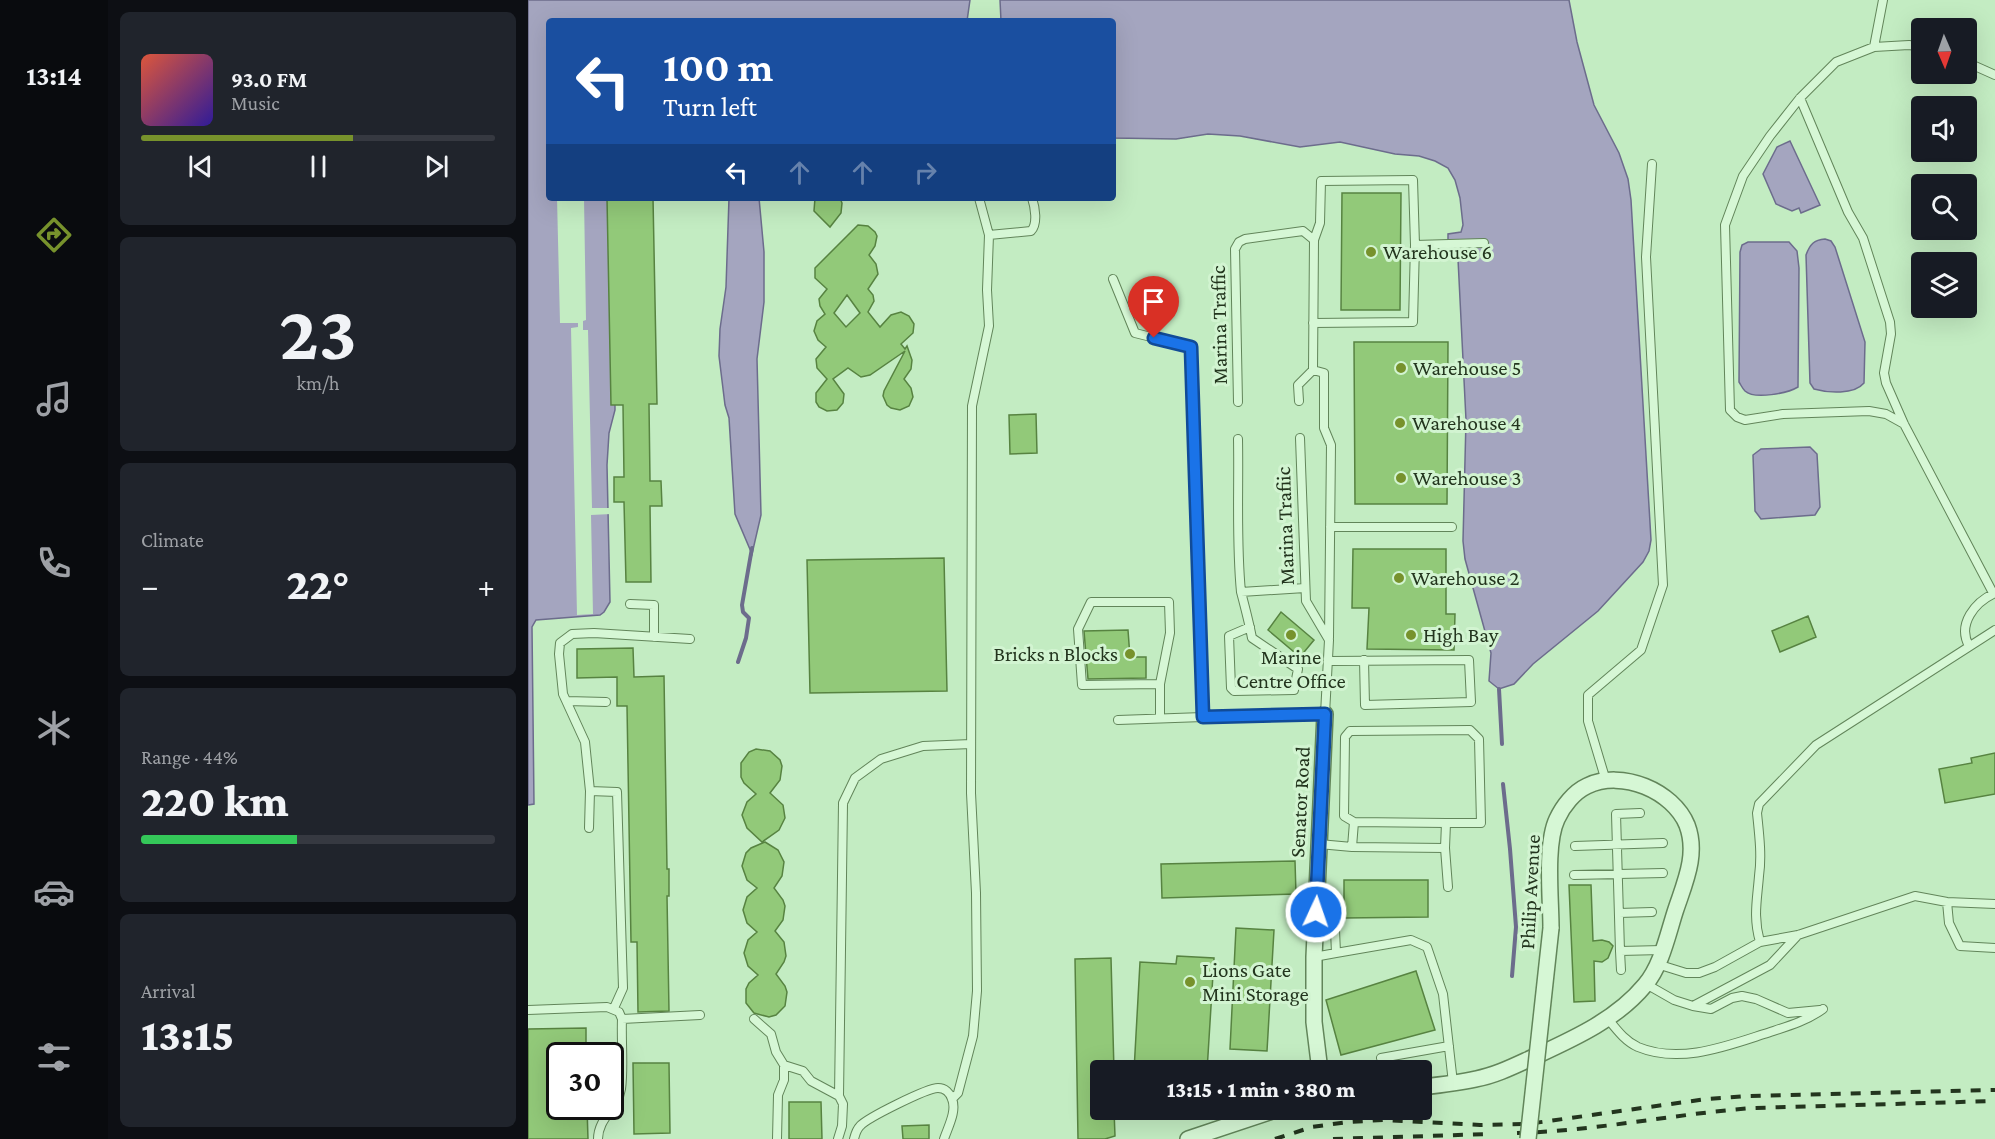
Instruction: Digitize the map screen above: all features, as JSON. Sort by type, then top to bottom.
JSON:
[{"type":"street","name":"Senator Road","points":[[1319,1060],[1314,1022],[1314,957],[1325,714]]},
{"type":"street","name":"Philip Avenue","points":[[1432,1086],[1477,1079],[1509,1068],[1578,1037],[1608,1019],[1646,984],[1659,957],[1691,866],[1692,846],[1688,828],[1680,812],[1664,796],[1628,782],[1606,781],[1587,786],[1572,797],[1556,821],[1550,852],[1551,928],[1528,1139]]},
{"type":"street","points":[[1188,1139],[1245,1120]]},
{"type":"lane","points":[[1874,47],[1882,0]]},
{"type":"lane","points":[[1904,423],[1886,414],[1869,411],[1783,414],[1745,420],[1737,417],[1730,410],[1725,225],[1743,176],[1770,136],[1800,98],[1836,62],[1874,47],[1911,45]]},
{"type":"lane","points":[[1977,67],[1995,75]]},
{"type":"lane","points":[[1800,98],[1848,212],[1863,238],[1890,322],[1884,373],[1886,383],[1904,423],[1994,593],[1977,604],[1966,621],[1964,637],[1969,646]]},
{"type":"lane","points":[[1606,781],[1588,721],[1588,695],[1641,650],[1663,585],[1646,257],[1652,164]]},
{"type":"lane","points":[[1299,401],[1298,385],[1312,370],[1314,240],[1320,223],[1321,181],[1413,180],[1415,245],[1413,322],[1313,323]]},
{"type":"lane","points":[[952,1098],[958,1093],[973,1036],[977,991],[976,893],[971,793],[972,406],[989,326],[987,290],[989,235],[980,201]]},
{"type":"lane","points":[[989,235],[1033,229],[1035,225],[1032,201]]},
{"type":"lane","name":"Marina Traffic","points":[[1238,402],[1235,249],[1245,238],[1303,231],[1314,240]]},
{"type":"lane","points":[[1415,245],[1484,243]]},
{"type":"lane","points":[[1113,279],[1135,333],[1191,347],[1203,717]]},
{"type":"lane","points":[[1312,370],[1324,373],[1323,428],[1331,445],[1329,640]]},
{"type":"lane","name":"Marina Trafiic","points":[[1300,438],[1306,601],[1329,640],[1330,661],[1326,677],[1325,714]]},
{"type":"lane","points":[[1238,439],[1238,559],[1241,592],[1250,627],[1252,638],[1298,669],[1294,690],[1234,691],[1230,684],[1229,636],[1250,627]]},
{"type":"lane","points":[[1330,527],[1452,527]]},
{"type":"lane","points":[[1241,592],[1305,588]]},
{"type":"lane","points":[[1160,684],[1082,685],[1078,629],[1091,602],[1169,602],[1170,633],[1160,684],[1160,718]]},
{"type":"lane","points":[[630,604],[654,605],[654,637]]},
{"type":"lane","points":[[1760,942],[1755,925],[1760,874],[1757,813],[1759,804],[1816,745],[1995,630]]},
{"type":"lane","points":[[589,828],[590,791],[585,742],[563,694],[560,643],[572,634],[594,633],[690,639]]},
{"type":"lane","points":[[1330,661],[1364,660],[1469,660],[1471,702],[1365,705],[1364,660]]},
{"type":"lane","points":[[567,701],[606,702]]},
{"type":"lane","points":[[1118,720],[1325,714]]},
{"type":"lane","points":[[1470,730],[1479,739],[1481,823],[1446,823],[1354,822],[1344,816],[1346,736],[1350,731],[1470,730]]},
{"type":"lane","points":[[838,1139],[842,1126],[843,1104],[838,1095],[843,803],[855,778],[881,759],[923,746],[971,744]]},
{"type":"lane","points":[[590,791],[616,792],[623,988],[614,1008]]},
{"type":"lane","points":[[1621,970],[1616,814],[1640,813]]},
{"type":"lane","points":[[1352,847],[1354,822]]},
{"type":"lane","points":[[1446,823],[1448,887]]},
{"type":"lane","points":[[1575,846],[1663,843]]},
{"type":"lane","points":[[1319,844],[1352,847],[1445,848]]},
{"type":"lane","points":[[1574,875],[1664,873]]},
{"type":"lane","points":[[1620,951],[1659,957],[1686,973],[1699,973],[1715,967],[1760,942],[1798,935],[1915,896],[1947,902],[1995,904]]},
{"type":"lane","points":[[1947,902],[1949,923],[1960,946],[1995,948]]},
{"type":"lane","points":[[1619,913],[1652,912]]},
{"type":"lane","points":[[1335,930],[1336,954]]},
{"type":"lane","points":[[1693,1006],[1770,965],[1798,935]]},
{"type":"lane","points":[[1314,957],[1411,940],[1427,947],[1443,994],[1453,1083]]},
{"type":"lane","points":[[1608,1019],[1624,1038],[1639,1047],[1659,1053],[1688,1053],[1722,1048],[1808,1020],[1823,1009],[1788,1013],[1756,999],[1742,996],[1732,998],[1711,1009],[1674,1000],[1646,984]]},
{"type":"lane","points":[[528,1010],[607,1007],[619,1012],[622,1019],[621,1090],[598,1130],[598,1139]]},
{"type":"lane","points":[[622,1019],[700,1015]]},
{"type":"lane","points":[[754,1019],[771,1034],[776,1052],[784,1065],[784,1080],[778,1095],[777,1139]]},
{"type":"lane","points":[[1381,1058],[1449,1046]]},
{"type":"lane","points":[[784,1065],[803,1071],[811,1081],[838,1095]]},
{"type":"lane","points":[[854,1139],[860,1126],[923,1092],[938,1088],[946,1090],[952,1098],[954,1107],[944,1139]]},
{"type":"water","points":[[528,0],[970,0],[967,18],[546,18],[546,201],[613,201],[615,410],[609,433],[607,465],[610,602],[600,615],[536,620],[532,627],[534,804],[528,805]]},
{"type":"water","points":[[1000,0],[1569,0],[1577,42],[1594,105],[1619,153],[1628,179],[1631,200],[1651,540],[1649,551],[1643,562],[1598,611],[1533,664],[1514,684],[1499,689],[1489,681],[1491,653],[1465,559],[1463,541],[1466,420],[1458,259],[1448,255],[1448,234],[1461,232],[1463,225],[1460,198],[1455,180],[1448,168],[1419,156],[1395,154],[1340,142],[1300,147],[1240,136],[1208,134],[1176,139],[1116,138],[1116,18],[1001,18]]},
{"type":"water","points":[[1790,141],[1820,205],[1801,213],[1799,208],[1792,211],[1776,204],[1763,174],[1777,147]]},
{"type":"water","points":[[729,201],[759,201],[764,252],[764,302],[757,359],[761,515],[752,554],[735,514],[729,418],[725,405],[719,356],[726,287]]},
{"type":"water","points":[[1825,239],[1831,241],[1835,247],[1865,342],[1864,383],[1854,390],[1833,392],[1820,390],[1814,389],[1810,383],[1806,255],[1813,243]]},
{"type":"water","points":[[1748,242],[1789,242],[1797,251],[1799,268],[1798,387],[1779,393],[1750,394],[1739,382],[1740,252],[1742,245]]},
{"type":"water","points":[[1810,447],[1817,454],[1820,507],[1815,515],[1761,519],[1755,511],[1753,455],[1761,449]]},
{"type":"pier","points":[[557,201],[584,201],[586,320],[583,321],[583,330],[588,330],[592,508],[611,508],[611,514],[591,515],[593,614],[577,615],[571,328],[578,327],[578,323],[560,323]]},
{"type":"building","name":"Warehouse 6","points":[[1342,193],[1401,193],[1400,310],[1341,310]]},
{"type":"building","points":[[607,201],[653,201],[657,404],[649,404],[650,481],[661,481],[662,506],[650,506],[651,582],[626,582],[624,502],[614,502],[614,477],[624,477],[623,405],[611,405]]},
{"type":"building","points":[[815,201],[841,201],[842,203],[841,213],[830,227],[814,211]]},
{"type":"building","points":[[858,225],[868,226],[875,232],[877,236],[875,246],[869,255],[876,264],[878,274],[868,289],[874,301],[868,312],[880,327],[891,315],[901,312],[909,316],[914,324],[913,333],[901,344],[905,349],[907,346],[912,360],[911,369],[904,379],[911,388],[913,397],[909,406],[900,410],[891,408],[883,396],[905,351],[870,375],[861,377],[848,368],[833,379],[844,394],[843,403],[837,410],[827,411],[819,407],[816,402],[816,393],[827,379],[817,368],[816,359],[826,347],[818,340],[814,331],[817,321],[825,314],[819,299],[827,289],[815,278],[815,268]],"holes":[[[847,295],[860,313],[846,327],[834,313]]]},
{"type":"building","points":[[1354,342],[1448,342],[1447,504],[1355,504]]},
{"type":"building","points":[[1036,414],[1037,453],[1010,454],[1009,415]]},
{"type":"building","name":"Warehouse 2","points":[[1353,549],[1446,549],[1446,614],[1455,614],[1454,650],[1367,649],[1369,608],[1352,608]]},
{"type":"building","points":[[944,558],[947,691],[810,693],[807,560]]},
{"type":"building","name":"Marine Centre Office","points":[[1281,612],[1314,640],[1300,657],[1268,630]]},
{"type":"building","points":[[1808,616],[1816,637],[1780,652],[1772,631]]},
{"type":"building","points":[[1128,630],[1130,657],[1146,657],[1146,678],[1088,679],[1084,631]]},
{"type":"building","points":[[633,648],[634,677],[664,676],[667,869],[669,869],[669,896],[667,896],[669,1011],[638,1012],[637,942],[631,942],[627,706],[617,706],[617,677],[577,678],[577,649]]},
{"type":"building","points":[[756,749],[770,751],[780,760],[782,766],[780,780],[770,793],[783,805],[785,818],[779,830],[762,842],[747,828],[742,815],[747,802],[756,794],[741,777],[741,763],[749,752]]},
{"type":"building","points":[[1995,753],[1995,794],[1945,803],[1939,769],[1972,763],[1971,758]]},
{"type":"building","points":[[765,842],[778,850],[784,862],[782,876],[774,888],[785,906],[783,920],[775,931],[784,942],[786,956],[776,974],[787,992],[785,1006],[776,1015],[769,1017],[754,1013],[746,1003],[746,989],[758,975],[748,966],[744,953],[748,940],[757,932],[747,923],[743,910],[747,897],[757,888],[747,880],[742,866],[746,853],[751,848]]},
{"type":"building","points":[[1295,861],[1296,894],[1162,898],[1161,864]]},
{"type":"building","points":[[1344,880],[1428,880],[1428,917],[1344,918]]},
{"type":"building","points":[[1569,885],[1591,885],[1593,941],[1602,940],[1613,946],[1608,958],[1602,962],[1594,961],[1595,1001],[1574,1002]]},
{"type":"building","points":[[1236,928],[1274,930],[1267,1051],[1230,1049]]},
{"type":"building","points":[[1177,956],[1214,958],[1208,1060],[1135,1060],[1140,962],[1176,964]]},
{"type":"building","points":[[1111,958],[1114,1060],[1090,1060],[1090,1120],[1114,1120],[1115,1136],[1105,1139],[1078,1139],[1075,959]]},
{"type":"building","points":[[1416,971],[1435,1030],[1341,1055],[1326,1000]]},
{"type":"building","points":[[586,1028],[586,1042],[546,1042],[546,1120],[587,1120],[588,1139],[528,1139],[528,1029]]},
{"type":"building","points":[[633,1063],[669,1063],[670,1133],[634,1134]]},
{"type":"building","points":[[789,1102],[821,1102],[822,1139],[789,1139]]},
{"type":"building","points":[[929,1125],[929,1139],[903,1139],[902,1126]]},
{"type":"waterway","points":[[738,662],[746,638],[749,618],[743,612],[742,605],[752,548]]},
{"type":"waterway","points":[[1499,689],[1502,744]]},
{"type":"waterway","points":[[1503,784],[1516,927],[1512,976]]},
{"type":"railway","points":[[1275,1139],[1312,1127],[1348,1122],[1384,1120],[1480,1125],[1527,1124],[1707,1099],[1746,1096],[1995,1090]]},
{"type":"railway","points":[[1517,1133],[1576,1129],[1753,1108],[1995,1101]]},
{"type":"railway","points":[[1333,1139],[1490,1134]]},
{"type":"place","name":"Warehouse 6","points":[[1371,252]]},
{"type":"place","name":"Warehouse 5","points":[[1401,368]]},
{"type":"place","name":"Warehouse 4","points":[[1400,423]]},
{"type":"place","name":"Warehouse 3","points":[[1401,478]]},
{"type":"place","name":"Warehouse 2","points":[[1399,578]]},
{"type":"place","name":"Marine Centre Office","points":[[1291,635]]},
{"type":"place","name":"High Bay","points":[[1411,635]]},
{"type":"place","name":"Bricks n Blocks","points":[[1130,654]]},
{"type":"place","name":"Lions Gate Mini Storage","points":[[1190,982]]},
{"type":"route","points":[[1154,338],[1191,347],[1203,717],[1325,714],[1316,912]]}]
